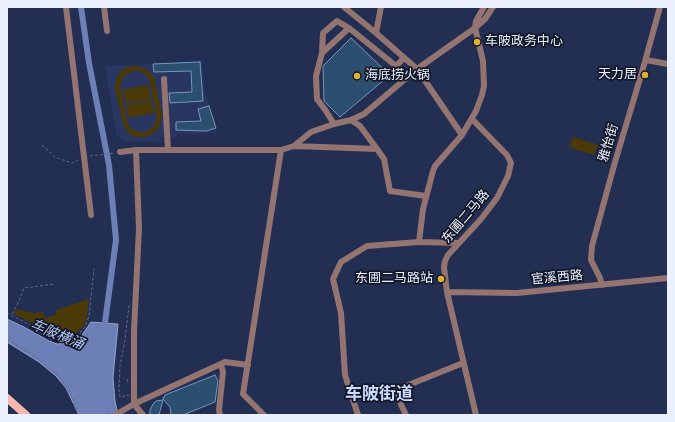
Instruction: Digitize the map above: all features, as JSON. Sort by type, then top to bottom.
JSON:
[{"type":"main road","points":[[7,398],[26,415]]},
{"type":"street","points":[[66,7],[88,157],[91,214]]},
{"type":"street","points":[[104,7],[107,31]]},
{"type":"street","points":[[344,7],[376,33],[417,70],[462,135]]},
{"type":"street","points":[[376,33],[380,7]]},
{"type":"street","points":[[419,242],[426,196],[436,166],[462,135],[480,102],[484,86],[481,52],[475,28],[476,21],[484,7]]},
{"type":"street","points":[[294,146],[311,132],[351,120],[364,114],[417,70],[475,28],[485,19],[493,7]]},
{"type":"street","name":"雅怡街","points":[[602,286],[598,273],[591,260],[592,246],[660,7]]},
{"type":"street","points":[[334,124],[317,99],[316,76],[322,53],[323,33],[337,21],[349,28],[408,77]]},
{"type":"street","points":[[322,53],[349,28]]},
{"type":"street","points":[[396,66],[404,58]]},
{"type":"street","points":[[646,60],[668,64]]},
{"type":"street","points":[[164,79],[168,150]]},
{"type":"street","name":"东圃二马路","points":[[472,119],[510,159],[510,169],[501,191],[492,205],[448,255],[445,261],[444,272],[447,292],[476,415]]},
{"type":"street","points":[[351,120],[360,126],[384,159],[390,191],[426,196]]},
{"type":"street","points":[[120,152],[136,150],[281,150],[294,146],[377,149]]},
{"type":"street","points":[[136,150],[139,228],[134,331],[134,404],[143,415]]},
{"type":"street","points":[[264,415],[243,394],[281,150]]},
{"type":"street","points":[[358,415],[345,375],[341,313],[333,279],[341,262],[367,246],[419,242],[459,244]]},
{"type":"street","name":"宦溪西路","points":[[447,292],[517,293],[602,286],[668,278]]},
{"type":"street","points":[[115,415],[134,404],[225,362],[248,365]]},
{"type":"street","points":[[406,415],[395,392],[406,386],[463,363]]},
{"type":"street","points":[[220,415],[219,410],[223,372],[221,364]]},
{"type":"path","points":[[42,146],[55,157],[72,163],[88,157],[120,152]]},
{"type":"path","points":[[7,313],[53,337],[65,338],[74,336],[81,332],[85,327],[89,316],[94,269]]},
{"type":"path","points":[[11,315],[24,288],[54,284]]},
{"type":"path","points":[[129,395],[120,397],[119,389],[120,366],[130,300]]},
{"type":"path","points":[[7,339],[39,359],[60,377],[72,397],[78,415]]},
{"type":"shaded area","points":[[202,61],[205,92],[218,133],[177,134],[177,137],[160,137],[160,142],[122,141],[122,137],[117,137],[105,66]]},
{"type":"shaded area","points":[[136,66],[146,69],[154,77],[162,115],[157,130],[144,137],[131,135],[124,127],[115,89],[116,80],[120,72],[127,67]],"holes":[[[133,71],[144,73],[150,82],[157,119],[152,128],[145,132],[134,130],[129,126],[120,85],[124,76]]]},
{"type":"shaded area","points":[[148,85],[151,99],[126,103],[123,90]]},
{"type":"shaded area","points":[[151,100],[154,113],[129,118],[126,105]]},
{"type":"shaded area","points":[[573,137],[598,145],[594,155],[569,147]]},
{"type":"shaded area","points":[[89,299],[86,322],[75,334],[57,335],[14,314],[16,309],[34,313],[43,312],[45,318],[56,315],[56,310]]},
{"type":"shaded area","points":[[7,319],[57,344],[67,343],[80,338],[91,322],[118,324],[113,378],[118,415],[79,415],[66,388],[56,376],[39,362],[7,342]]},
{"type":"building","points":[[351,38],[390,75],[340,117],[324,101],[323,66]]},
{"type":"building","points":[[200,62],[203,101],[170,103],[169,93],[192,92],[191,71],[154,72],[153,64]]},
{"type":"building","points":[[209,106],[216,128],[206,131],[176,130],[176,122],[201,121],[198,109]]},
{"type":"building","points":[[215,375],[218,381],[215,402],[183,415],[171,415],[170,407],[163,399],[165,395]]},
{"type":"building","points":[[163,400],[159,415],[150,415],[150,410],[153,404],[156,401]]},
{"type":"waterway","points":[[81,7],[89,63],[109,165],[116,240],[104,330]]},
{"type":"place","name":"车陂政务中心","points":[[477,42]]},
{"type":"place","name":"天力居","points":[[645,75]]},
{"type":"place","name":"海底捞火锅","points":[[357,76]]},
{"type":"place","name":"东圃二马路站","points":[[441,279]]},
{"type":"district","name":"车陂街道","points":[[379,395]]},
{"type":"water label","name":"车陂横涌","points":[[57,335]]}]
